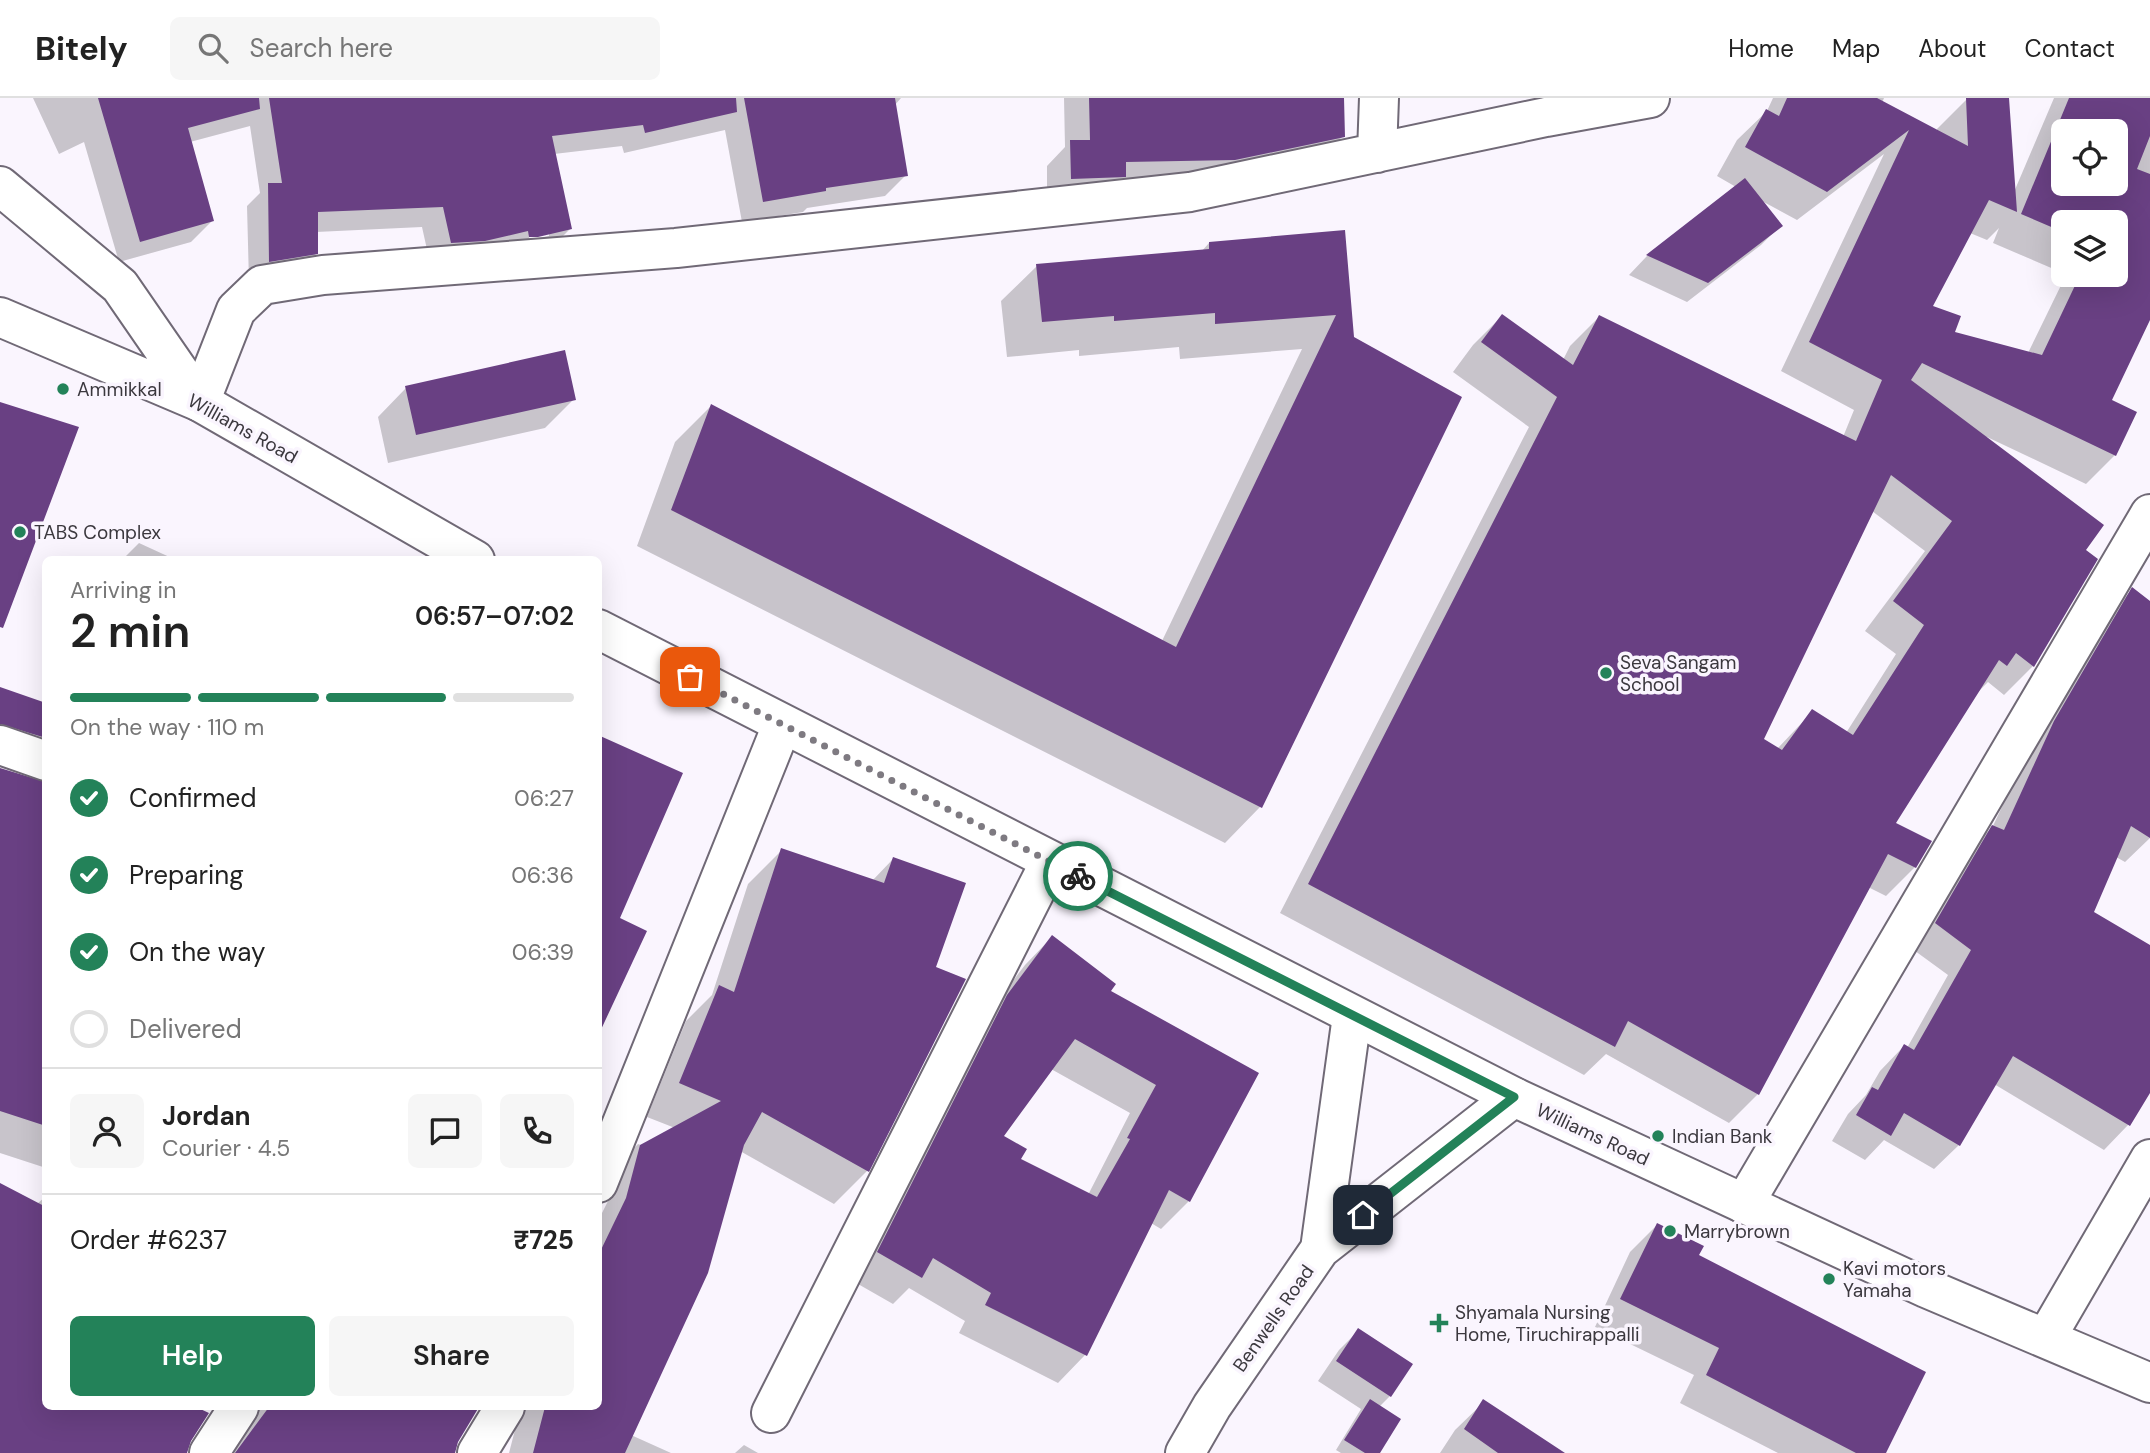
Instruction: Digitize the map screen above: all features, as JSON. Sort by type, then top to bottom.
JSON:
[{"type":"street","points":[[1377,153],[1379,98]]},
{"type":"street","points":[[200,402],[236,310],[262,285],[323,275],[676,248],[1190,192],[1650,98]]},
{"type":"street","points":[[0,186],[120,286],[200,402]]},
{"type":"street","name":"Williams Road","points":[[0,317],[200,402],[468,556]]},
{"type":"street","points":[[1744,1204],[2150,514]]},
{"type":"street","name":"Williams Road","points":[[602,631],[1514,1097],[1926,1287],[2150,1383]]},
{"type":"street","points":[[602,1173],[782,725]]},
{"type":"street","points":[[0,745],[42,760]]},
{"type":"street","points":[[771,1413],[1050,862]]},
{"type":"street","points":[[1320,1249],[1352,1016]]},
{"type":"street","name":"Benwells Road","points":[[1185,1453],[1212,1406],[1320,1249],[1514,1097]]},
{"type":"street","points":[[2046,1338],[2150,1159]]},
{"type":"street","points":[[209,1453],[237,1410]]},
{"type":"street","points":[[477,1453],[503,1410]]},
{"type":"building","points":[[98,98],[259,98],[260,109],[188,128],[214,221],[140,242]]},
{"type":"building","points":[[269,98],[736,98],[737,112],[645,133],[643,125],[552,136],[572,229],[538,237],[529,237],[528,231],[485,241],[451,243],[443,207],[318,212],[318,254],[269,262],[268,183],[282,183]]},
{"type":"building","points":[[744,98],[895,98],[908,176],[826,188],[826,191],[763,202]]},
{"type":"building","points":[[1089,98],[1344,98],[1345,137],[1235,160],[1126,162],[1126,177],[1071,179],[1070,140],[1090,140]]},
{"type":"building","points":[[1787,98],[1877,98],[1968,146],[1966,98],[2009,98],[2017,212],[1989,200],[1933,306],[1961,316],[1955,332],[2042,355],[2074,287],[2128,287],[2128,210],[2051,210],[2051,227],[2021,214],[2051,142],[2051,196],[2128,196],[2128,119],[2060,119],[2069,98],[2150,98],[2150,136],[2137,169],[2150,174],[2150,320],[2112,400],[2137,412],[2116,456],[1922,363],[1911,380],[2104,525],[2086,550],[2098,559],[2034,667],[2016,653],[2007,666],[1999,660],[1896,823],[1932,841],[1916,868],[1888,854],[1759,1095],[1628,1021],[1615,1047],[1308,884],[1557,397],[1481,342],[1502,314],[1573,365],[1599,315],[1856,441],[1882,380],[1809,342],[1909,130],[1827,192],[1745,147],[1766,109],[1779,116]],"holes":[[[1891,475],[1952,521],[1893,601],[1924,625],[1853,735],[1812,709],[1782,750],[1764,739]]]},
{"type":"building","points":[[1745,178],[1783,226],[1708,283],[1646,255]]},
{"type":"building","points":[[1345,230],[1354,337],[1462,397],[1262,808],[671,510],[711,404],[1176,647],[1336,315],[1215,324],[1215,313],[1114,321],[1114,316],[1042,322],[1036,264],[1209,249],[1209,242]]},
{"type":"building","points":[[565,350],[576,400],[416,435],[405,386]]},
{"type":"building","name":"TABS Complex","points":[[0,402],[79,427],[3,628],[0,627]]},
{"type":"building","points":[[2132,587],[2150,601],[2150,838],[2131,826],[2094,912],[2150,945],[2150,1093],[2130,1126],[2013,1056],[1960,1146],[1904,1113],[1891,1136],[1856,1115],[1872,1087],[1878,1090],[1904,1044],[1914,1050],[1971,950],[1935,923],[1992,825],[2004,830],[2054,721]]},
{"type":"building","points":[[0,687],[42,702],[42,737],[0,724]]},
{"type":"building","points":[[602,737],[683,773],[620,918],[647,931],[602,1027]]},
{"type":"building","points":[[0,768],[42,781],[42,1125],[0,1111]]},
{"type":"building","points":[[781,848],[884,883],[893,857],[966,883],[936,967],[966,979],[869,1172],[762,1112],[744,1145],[708,1273],[625,1453],[533,1453],[544,1410],[602,1410],[602,1248],[626,1198],[640,1145],[721,1101],[679,1083],[719,985],[734,992]]},
{"type":"building","points":[[1052,935],[1116,984],[1111,991],[1259,1073],[1190,1202],[1169,1190],[1087,1356],[985,1305],[991,1293],[933,1258],[922,1278],[877,1252],[1007,995]],"holes":[[[1075,1039],[1156,1085],[1127,1138],[1130,1139],[1097,1197],[1021,1159],[1027,1149],[1004,1136]]]},
{"type":"building","points":[[0,1183],[42,1205],[42,1410],[202,1410],[209,1413],[191,1441],[187,1453],[0,1453]]},
{"type":"building","points":[[1657,1223],[1704,1246],[1699,1255],[1926,1372],[1886,1453],[1856,1453],[1706,1375],[1719,1348],[1620,1299]]},
{"type":"building","points":[[1358,1328],[1413,1364],[1391,1397],[1336,1361]]},
{"type":"building","points":[[1370,1399],[1401,1419],[1380,1453],[1365,1453],[1344,1440]]},
{"type":"building","points":[[1483,1399],[1565,1453],[1498,1453],[1464,1429]]},
{"type":"building","points":[[267,1410],[477,1410],[458,1442],[455,1453],[235,1453]]},
{"type":"way so far","points":[[690,677],[1078,876]]},
{"type":"place","name":"Ammikkal","points":[[63,389]]},
{"type":"place","name":"TABS Complex","points":[[20,532]]},
{"type":"place","name":"Seva Sangam School","points":[[1606,673]]},
{"type":"place","name":"Indian Bank","points":[[1658,1136]]},
{"type":"place","name":"Marrybrown","points":[[1670,1231]]},
{"type":"place","name":"Kavi motors Yamaha","points":[[1829,1279]]},
{"type":"place","name":"Shyamala Nursing Home, Tiruchirappalli","points":[[1439,1323]]},
{"type":"route","points":[[1078,876],[1514,1097],[1363,1215]]}]
